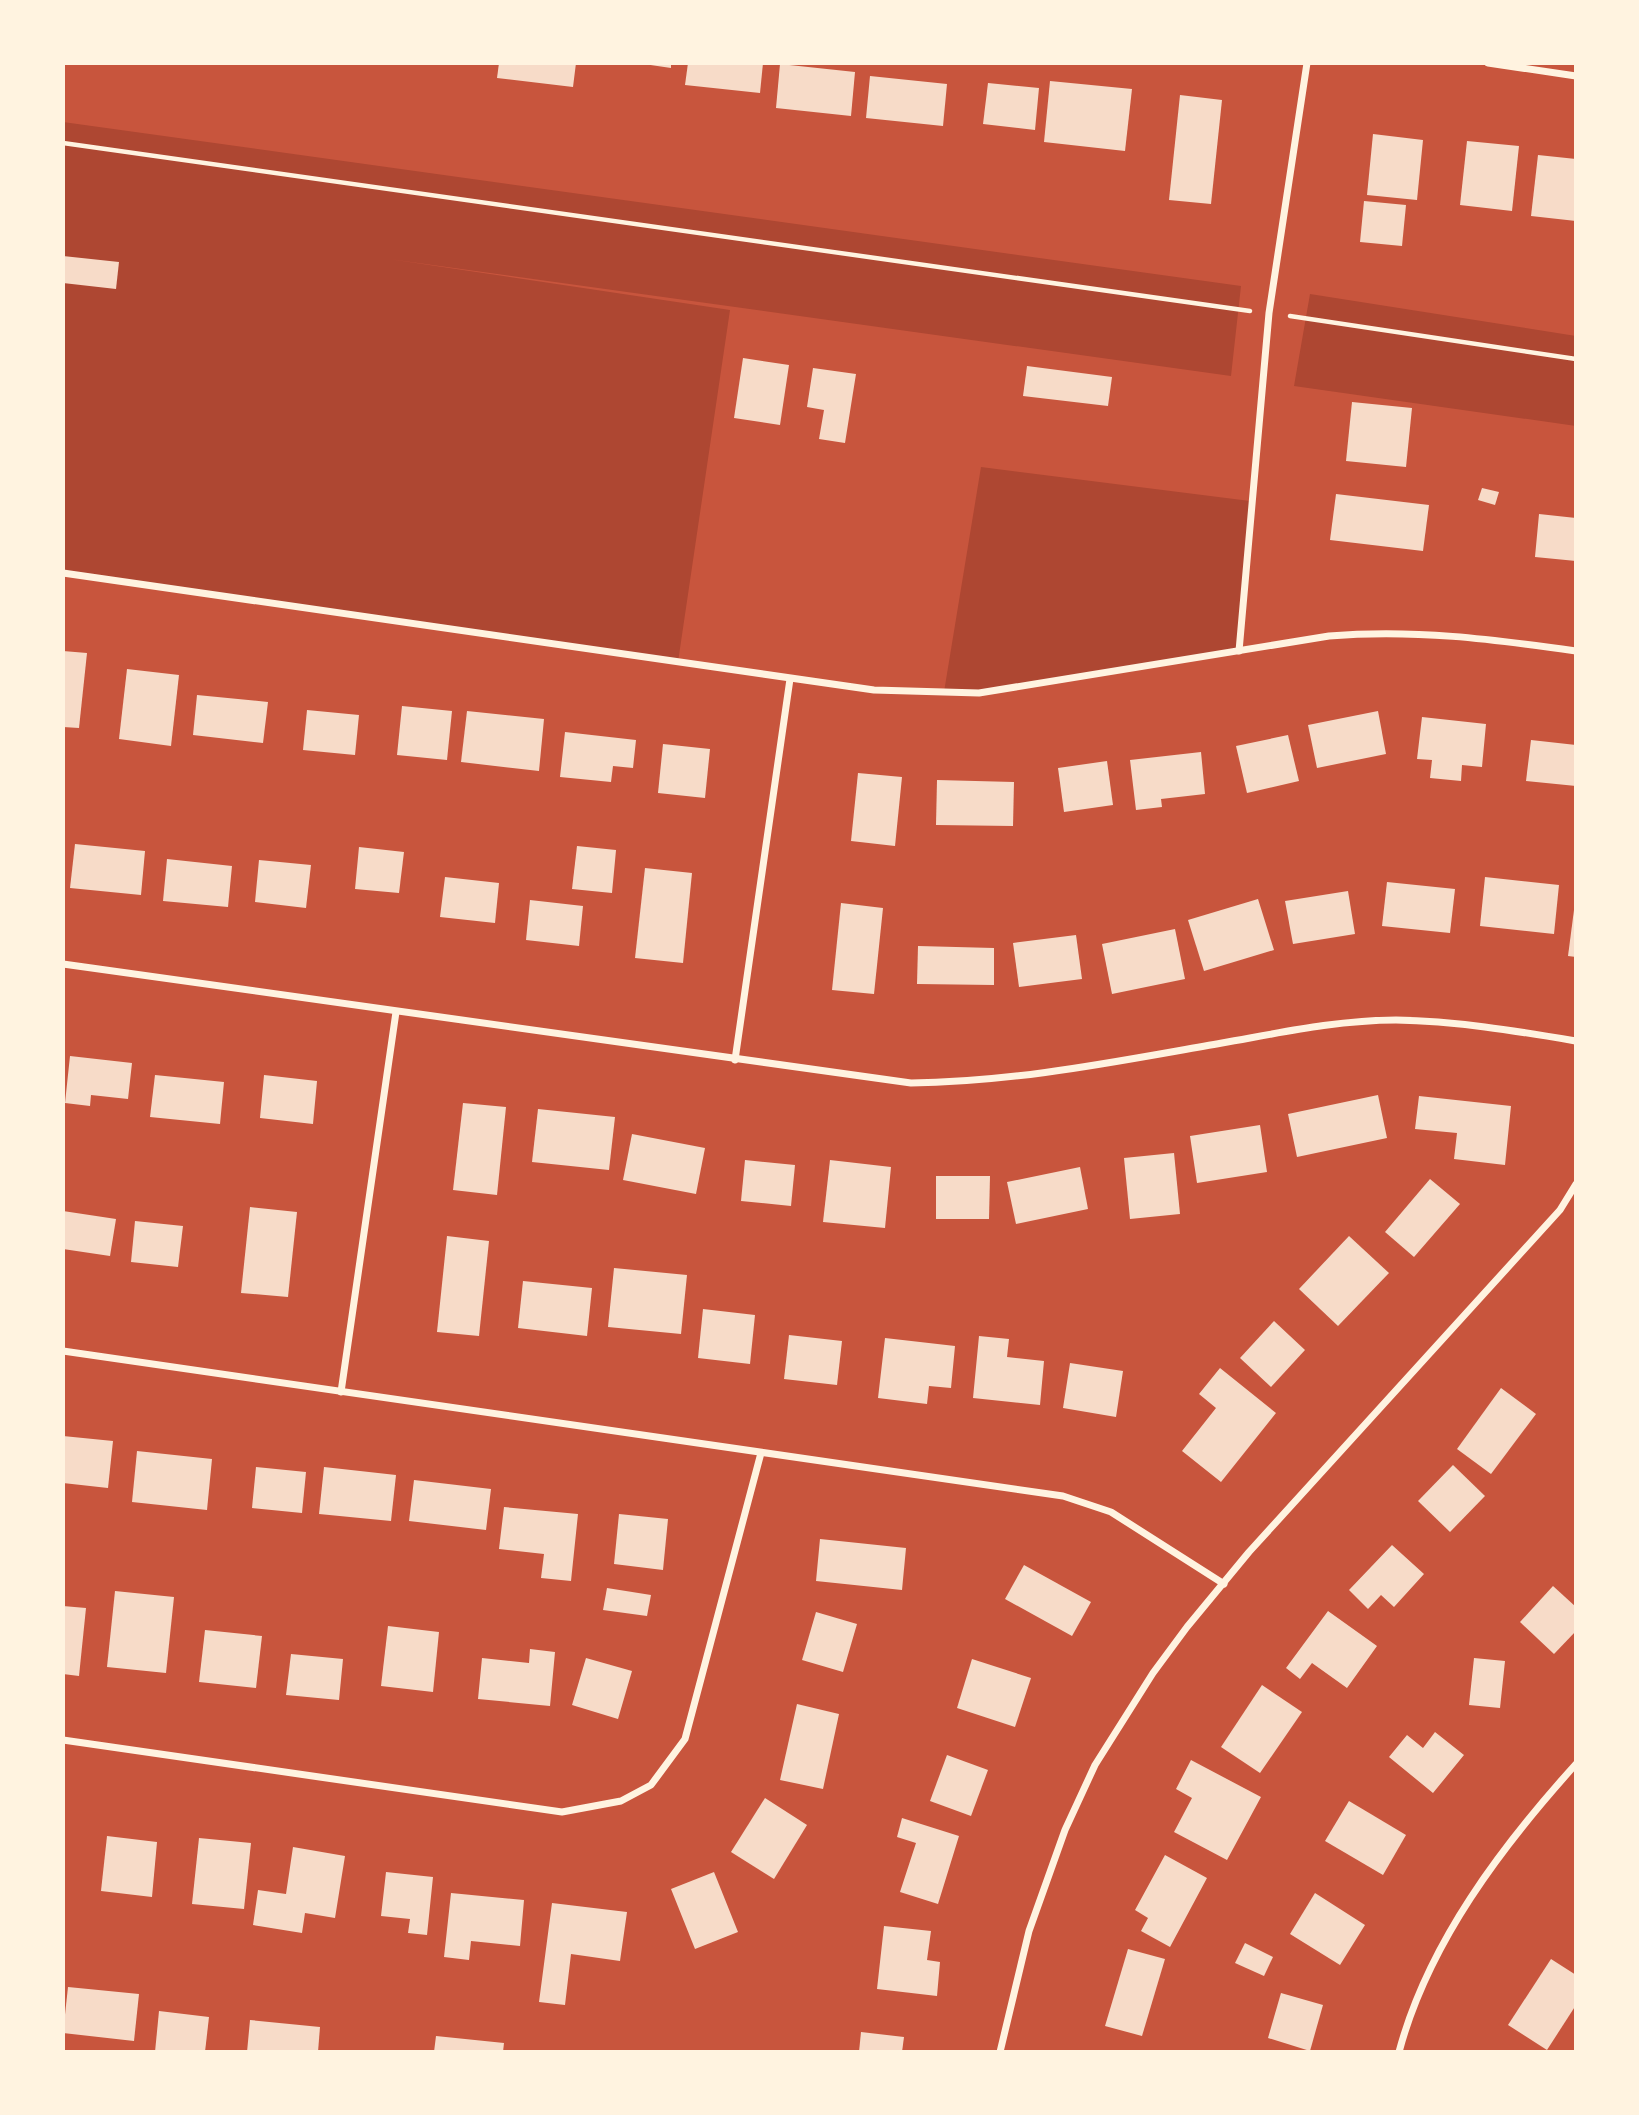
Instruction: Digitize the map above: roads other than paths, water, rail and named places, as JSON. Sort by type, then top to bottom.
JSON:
[{"type":"street","points":[[1238,652],[1269,313],[1307,63]]},
{"type":"street","points":[[1488,63],[1576,76]]},
{"type":"street","points":[[63,573],[874,690],[979,693],[1328,636],[1379,632],[1458,635],[1576,651]]},
{"type":"street","points":[[735,1060],[790,679]]},
{"type":"street","points":[[63,964],[911,1083],[973,1082],[1048,1073],[1300,1029],[1394,1020],[1480,1025],[1576,1041]]},
{"type":"street","points":[[341,1392],[396,1012]]},
{"type":"street","points":[[1000,2052],[1029,1931],[1065,1830],[1095,1765],[1153,1673],[1249,1552],[1560,1210],[1576,1184]]},
{"type":"street","points":[[63,1351],[1063,1496],[1111,1512],[1224,1584]]},
{"type":"street","points":[[63,1740],[562,1812],[621,1801],[651,1785],[685,1739],[761,1453]]},
{"type":"street","points":[[1399,2052],[1434,1961],[1491,1868],[1541,1802],[1576,1764]]}]
